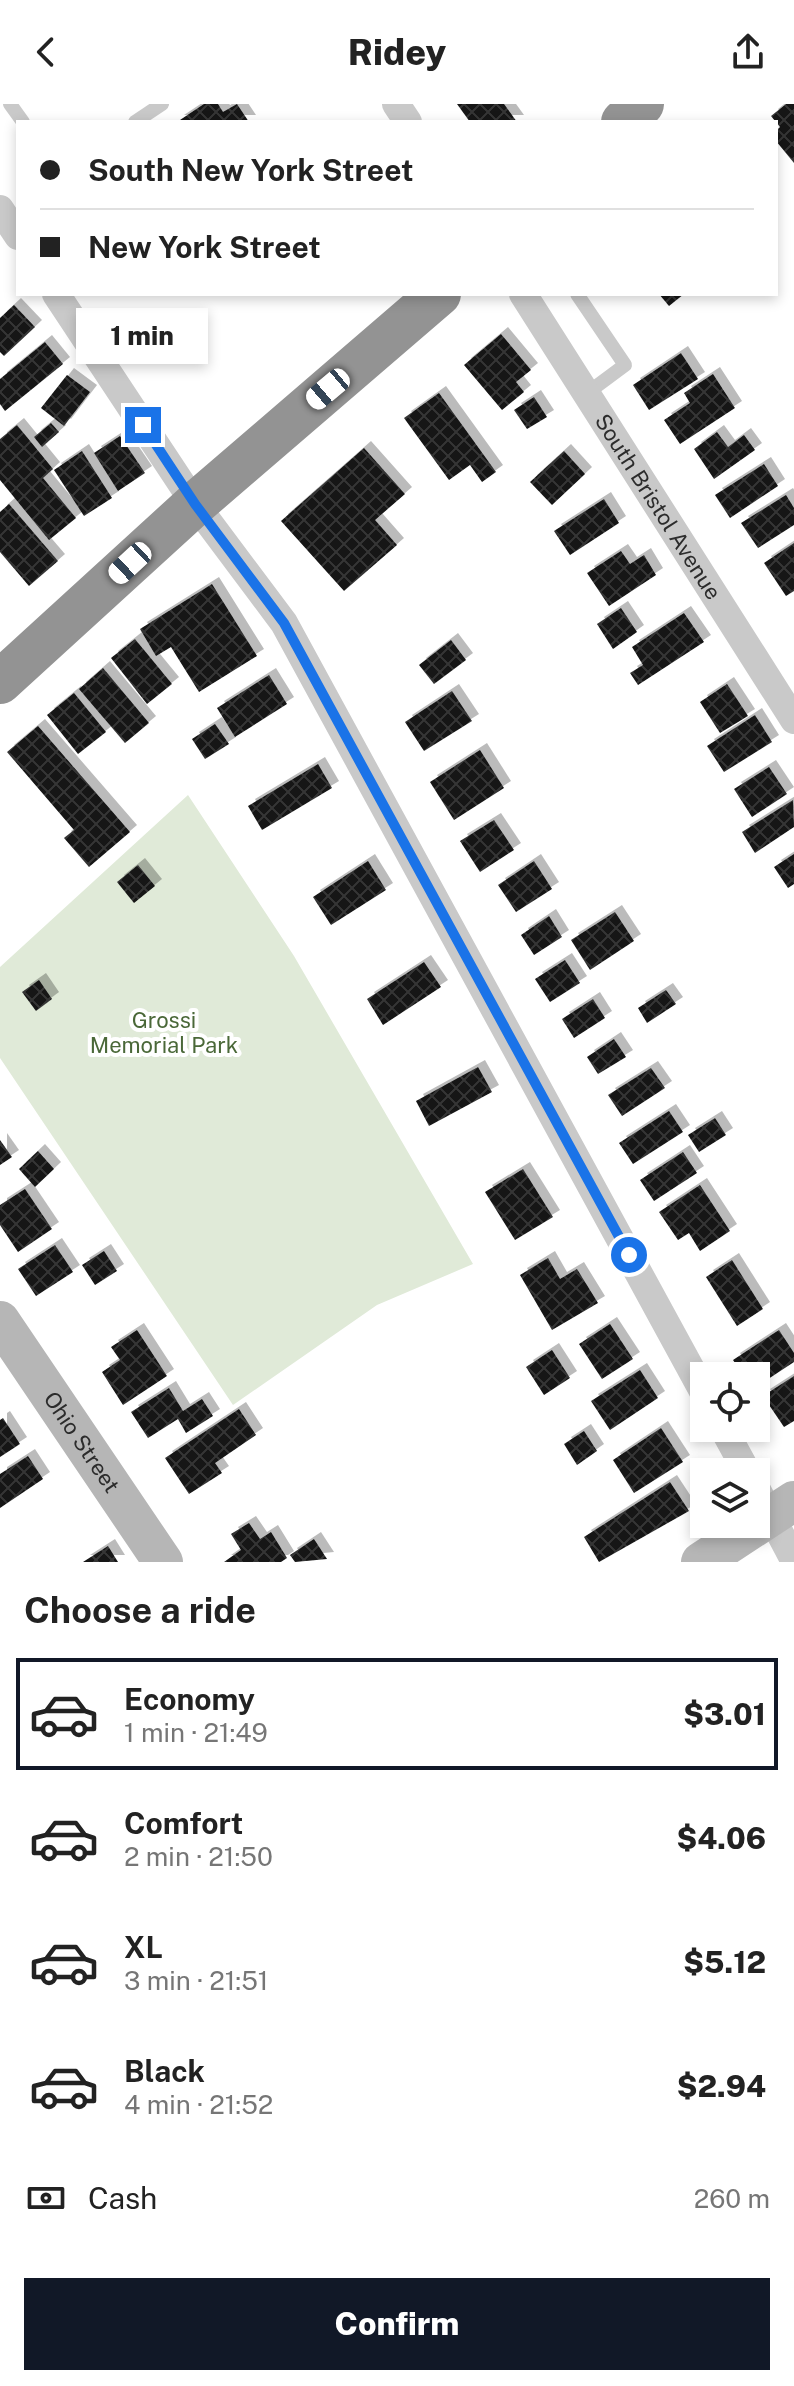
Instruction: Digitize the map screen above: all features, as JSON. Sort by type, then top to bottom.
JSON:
[{"type":"highway","points":[[625,120],[642,104]]},
{"type":"highway","points":[[0,682],[195,504],[437,296]]},
{"type":"street","points":[[57,296],[195,504],[284,623],[690,1367]]},
{"type":"street","name":"South Bristol Avenue","points":[[530,297],[586,394],[794,720]]},
{"type":"street","name":"Ohio Street","points":[[0,1321],[163,1562]]},
{"type":"street","points":[[701,1562],[774,1502],[794,1560]]},
{"type":"lane","points":[[138,120],[162,104]]},
{"type":"lane","points":[[578,296],[625,365],[586,394]]},
{"type":"green space","name":"Grossi Memorial Park","points":[[188,795],[294,956],[473,1264],[377,1305],[233,1405],[0,1058],[0,967]]},
{"type":"building","points":[[204,104],[218,104],[223,112],[237,104],[248,120],[180,120]]},
{"type":"building","points":[[457,104],[504,104],[516,120],[469,120]]},
{"type":"building","points":[[786,104],[794,104],[794,163],[778,143],[780,127],[778,120],[771,116]]},
{"type":"building","points":[[661,296],[682,296],[669,306]]},
{"type":"building","points":[[14,305],[35,327],[4,356],[0,352],[0,318]]},
{"type":"building","points":[[501,334],[531,370],[516,382],[524,392],[502,410],[464,365]]},
{"type":"building","points":[[45,342],[63,364],[5,411],[0,404],[0,379]]},
{"type":"building","points":[[681,353],[698,379],[649,410],[633,385]]},
{"type":"building","points":[[713,374],[735,408],[680,444],[664,420],[690,403],[684,393]]},
{"type":"building","points":[[67,375],[90,392],[64,426],[41,408]]},
{"type":"building","points":[[439,393],[496,472],[482,482],[470,465],[449,480],[404,418]]},
{"type":"building","points":[[534,397],[547,417],[527,429],[514,410]]},
{"type":"building","points":[[51,423],[59,432],[42,447],[34,437]]},
{"type":"building","points":[[17,425],[53,469],[43,478],[76,518],[49,540],[0,480],[0,439]]},
{"type":"building","points":[[717,432],[728,447],[744,435],[755,450],[714,479],[694,449]]},
{"type":"building","points":[[120,436],[145,473],[118,491],[94,453]]},
{"type":"building","points":[[364,448],[405,494],[375,520],[397,545],[344,591],[281,521]]},
{"type":"building","points":[[82,451],[112,498],[84,516],[54,470]]},
{"type":"building","points":[[564,451],[585,474],[552,505],[530,482]]},
{"type":"building","points":[[764,464],[778,486],[730,518],[715,495]]},
{"type":"building","points":[[786,495],[794,508],[794,525],[758,548],[741,523]]},
{"type":"building","points":[[604,499],[619,523],[570,555],[554,531]]},
{"type":"building","points":[[9,504],[58,561],[29,586],[0,552],[0,512]]},
{"type":"building","points":[[794,543],[794,591],[786,596],[764,563]]},
{"type":"building","points":[[621,551],[630,564],[644,555],[656,575],[609,606],[587,573]]},
{"type":"building","points":[[212,584],[257,656],[199,692],[171,647],[156,656],[140,629]]},
{"type":"building","points":[[621,608],[637,632],[613,649],[597,624]]},
{"type":"building","points":[[684,613],[704,642],[638,685],[630,673],[643,665],[632,647]]},
{"type":"building","points":[[135,639],[172,684],[147,704],[111,658]]},
{"type":"building","points":[[451,640],[466,660],[434,684],[419,665]]},
{"type":"building","points":[[103,668],[149,723],[125,743],[79,689]]},
{"type":"building","points":[[269,675],[287,704],[235,737],[217,708]]},
{"type":"building","points":[[727,684],[748,716],[720,733],[700,702]]},
{"type":"building","points":[[452,691],[472,721],[424,751],[405,722]]},
{"type":"building","points":[[74,693],[106,732],[78,754],[47,715]]},
{"type":"building","points":[[755,715],[772,742],[724,772],[707,746]]},
{"type":"building","points":[[215,724],[229,744],[205,759],[192,739]]},
{"type":"building","points":[[38,726],[130,832],[89,867],[64,838],[74,830],[7,752]]},
{"type":"building","points":[[480,750],[504,788],[454,820],[430,782]]},
{"type":"building","points":[[318,764],[332,788],[262,830],[248,806]]},
{"type":"building","points":[[769,767],[787,794],[752,817],[734,789]]},
{"type":"building","points":[[793,800],[794,827],[755,853],[742,832]]},
{"type":"building","points":[[494,820],[514,850],[480,872],[460,841]]},
{"type":"building","points":[[794,854],[794,884],[788,888],[774,867]]},
{"type":"building","points":[[368,861],[386,890],[331,925],[313,897]]},
{"type":"building","points":[[534,861],[552,889],[516,912],[498,885]]},
{"type":"building","points":[[138,865],[155,886],[134,903],[117,882]]},
{"type":"building","points":[[615,912],[634,941],[590,970],[571,940]]},
{"type":"building","points":[[549,916],[562,937],[534,955],[521,935]]},
{"type":"building","points":[[565,960],[580,983],[550,1002],[535,979]]},
{"type":"building","points":[[424,962],[441,987],[383,1025],[367,999]]},
{"type":"building","points":[[39,980],[52,999],[36,1011],[22,992]]},
{"type":"building","points":[[666,990],[676,1004],[647,1023],[638,1008]]},
{"type":"building","points":[[593,999],[605,1018],[574,1038],[562,1019]]},
{"type":"building","points":[[614,1039],[626,1057],[598,1074],[587,1057]]},
{"type":"building","points":[[478,1067],[492,1092],[429,1126],[416,1101]]},
{"type":"building","points":[[651,1068],[665,1088],[622,1116],[608,1095]]},
{"type":"building","points":[[669,1111],[683,1132],[633,1164],[619,1143]]},
{"type":"building","points":[[715,1118],[726,1135],[699,1152],[688,1135]]},
{"type":"building","points":[[0,1140],[12,1157],[0,1165]]},
{"type":"building","points":[[38,1151],[54,1169],[35,1187],[19,1169]]},
{"type":"building","points":[[683,1152],[697,1173],[654,1201],[640,1180]]},
{"type":"building","points":[[523,1169],[553,1217],[515,1240],[485,1192]]},
{"type":"building","points":[[700,1185],[730,1231],[700,1251],[689,1233],[678,1240],[659,1212]]},
{"type":"building","points":[[25,1189],[52,1229],[18,1252],[0,1225],[0,1205]]},
{"type":"building","points":[[55,1245],[73,1272],[36,1296],[18,1269]]},
{"type":"building","points":[[104,1251],[117,1271],[95,1285],[82,1265]]},
{"type":"building","points":[[548,1258],[560,1279],[577,1269],[598,1303],[552,1330],[520,1275]]},
{"type":"building","points":[[732,1260],[763,1309],[737,1326],[706,1277]]},
{"type":"building","points":[[610,1324],[633,1359],[602,1379],[579,1344]]},
{"type":"building","points":[[137,1330],[167,1376],[123,1405],[102,1372],[120,1360],[111,1347]]},
{"type":"building","points":[[779,1330],[794,1353],[794,1362],[770,1378],[770,1362],[733,1360]]},
{"type":"building","points":[[552,1350],[570,1378],[544,1395],[526,1367]]},
{"type":"building","points":[[640,1370],[658,1398],[610,1430],[591,1401]]},
{"type":"building","points":[[794,1376],[794,1421],[784,1427],[770,1406],[770,1391]]},
{"type":"building","points":[[169,1388],[183,1411],[202,1399],[213,1416],[186,1433],[178,1419],[148,1438],[131,1412]]},
{"type":"building","points":[[239,1409],[256,1435],[215,1463],[222,1473],[189,1494],[165,1458]]},
{"type":"building","points":[[3,1418],[20,1444],[0,1457],[0,1420]]},
{"type":"building","points":[[661,1428],[683,1462],[634,1493],[613,1460]]},
{"type":"building","points":[[584,1431],[597,1451],[577,1465],[564,1444]]},
{"type":"building","points":[[28,1456],[43,1479],[0,1508],[0,1474]]},
{"type":"building","points":[[670,1482],[689,1511],[599,1562],[584,1537]]},
{"type":"building","points":[[249,1523],[260,1539],[271,1532],[287,1558],[281,1562],[224,1562],[241,1550],[231,1534]]},
{"type":"building","points":[[314,1539],[327,1559],[295,1562],[290,1555]]},
{"type":"building","points":[[108,1546],[118,1562],[83,1562]]},
{"type":"route","points":[[143,425],[195,504],[284,623],[629,1255]]}]
